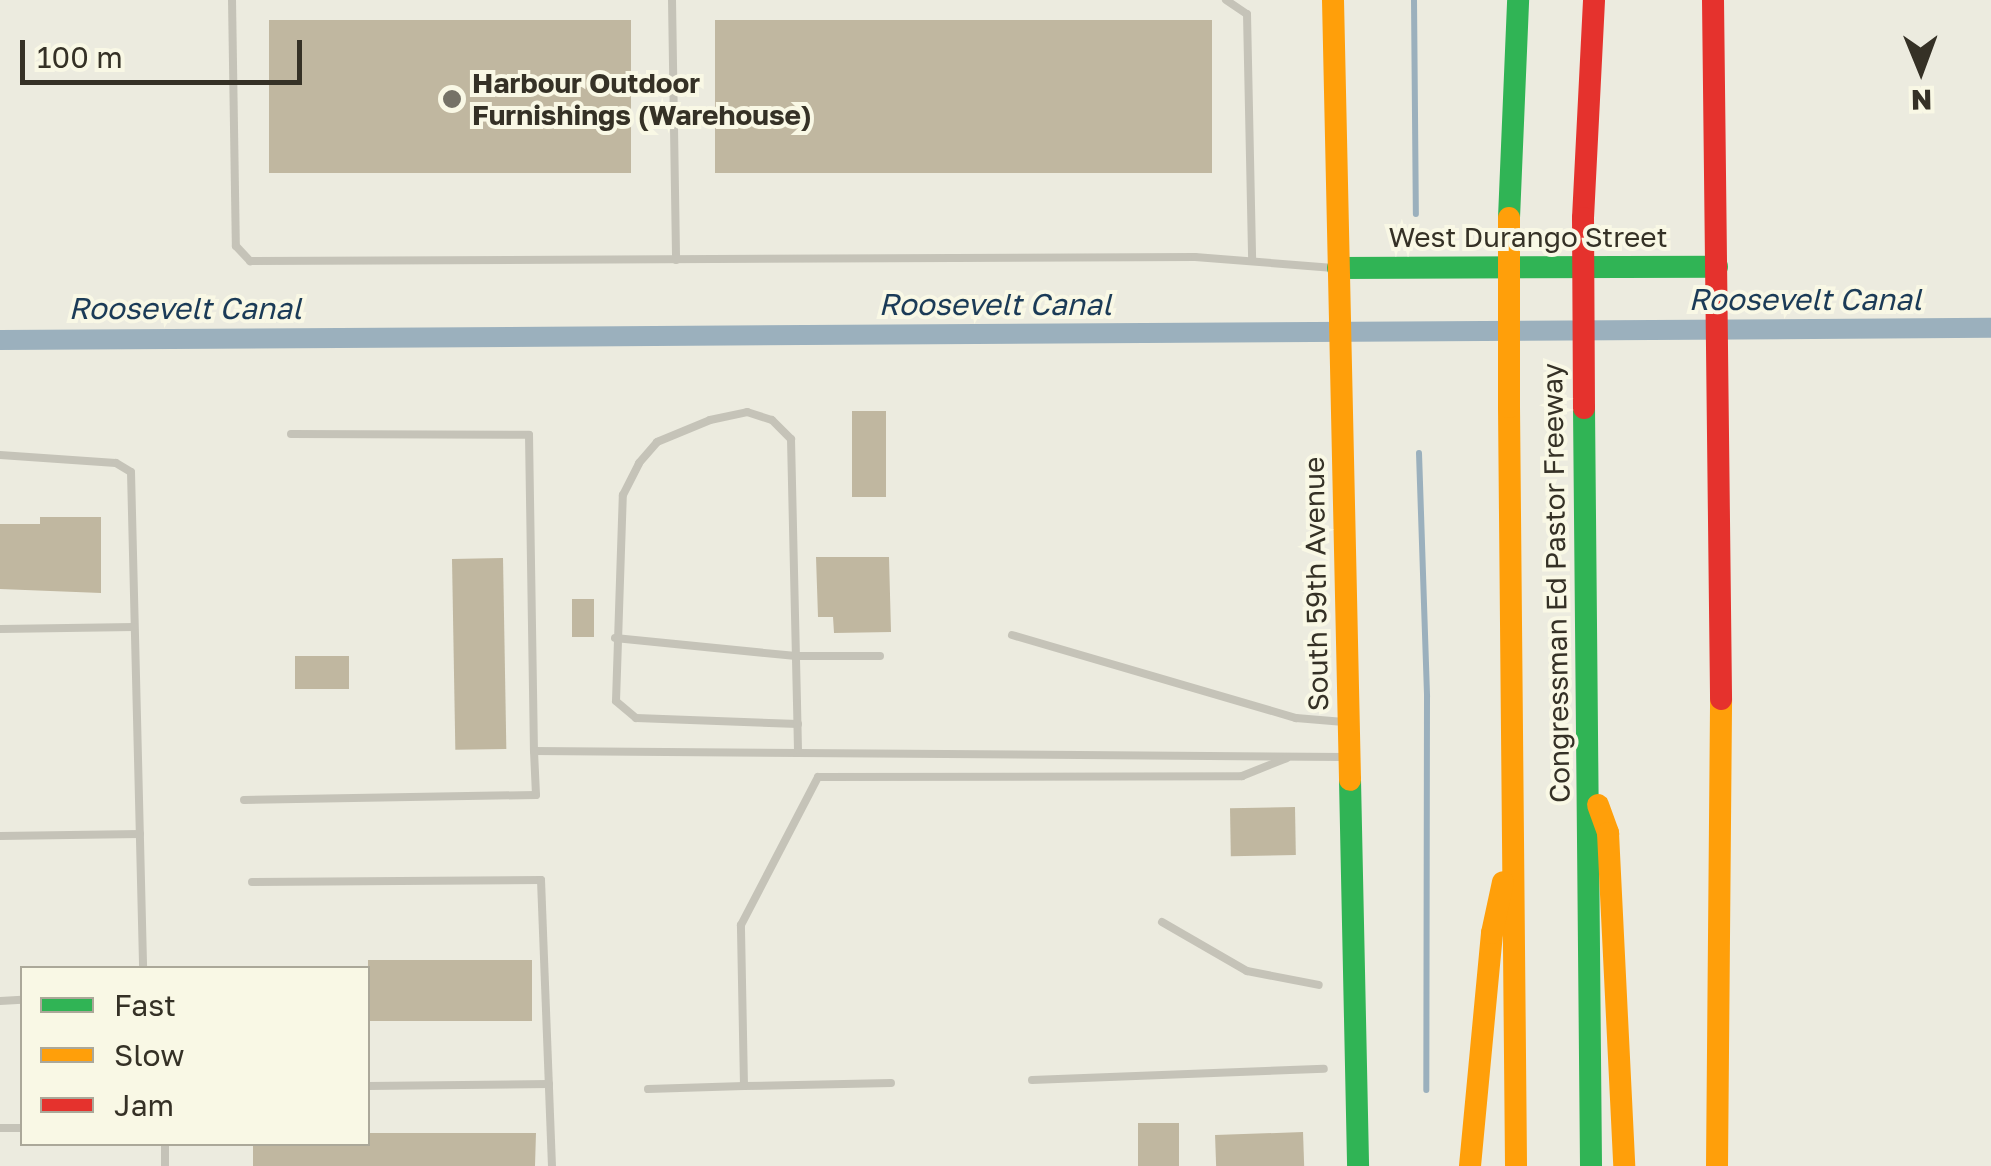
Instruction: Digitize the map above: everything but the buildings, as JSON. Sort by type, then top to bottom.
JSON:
[{"type":"main road","name":"South 59th Avenue","points":[[1332,0],[1358,1166]]},
{"type":"main road","name":"Congressman Ed Pastor Freeway","points":[[1516,1166],[1508,218],[1518,0]]},
{"type":"main road","name":"Congressman Ed Pastor Freeway","points":[[1591,1166],[1583,218],[1594,0]]},
{"type":"main road","points":[[1713,0],[1722,680],[1716,909],[1717,1166]]},
{"type":"main road","name":"West Durango Street","points":[[1338,268],[1717,267]]},
{"type":"main road","points":[[1589,779],[1608,833],[1624,1166]]},
{"type":"main road","points":[[1470,1166],[1492,933],[1514,832]]},
{"type":"lane","points":[[232,0],[236,246],[250,261],[1195,257],[1338,268]]},
{"type":"lane","points":[[672,0],[676,260]]},
{"type":"lane","points":[[1226,0],[1248,14],[1252,262]]},
{"type":"lane","points":[[798,724],[636,718],[616,701],[620,525],[630,478],[657,442],[710,420],[747,412],[772,420],[791,439],[798,724],[798,750]]},
{"type":"lane","points":[[244,800],[536,795],[530,435],[291,434]]},
{"type":"lane","points":[[0,454],[116,463],[131,472],[143,966]]},
{"type":"lane","points":[[0,629],[134,627]]},
{"type":"lane","points":[[1012,634],[1296,718],[1348,722]]},
{"type":"lane","points":[[615,638],[796,656],[880,656]]},
{"type":"lane","points":[[534,750],[1349,757]]},
{"type":"lane","points":[[744,1086],[741,925],[818,777],[1242,776],[1291,757]]},
{"type":"lane","points":[[0,836],[140,834]]},
{"type":"lane","points":[[252,882],[541,880],[552,1166]]},
{"type":"lane","points":[[1162,922],[1248,972],[1319,985]]},
{"type":"lane","points":[[1032,1080],[1324,1069]]},
{"type":"lane","points":[[370,1086],[549,1084]]},
{"type":"lane","points":[[648,1088],[892,1084]]},
{"type":"waterway","points":[[1414,0],[1416,214]]},
{"type":"waterway","name":"Roosevelt Canal","points":[[0,340],[1991,328]]},
{"type":"waterway","points":[[1419,453],[1427,697],[1426,1090]]},
{"type":"traffic: fast","points":[[1509,218],[1518,0]]},
{"type":"traffic: fast","points":[[1338,268],[1717,267]]},
{"type":"traffic: fast","points":[[1584,408],[1591,1166]]},
{"type":"traffic: fast","points":[[1350,780],[1358,1166]]},
{"type":"traffic: slow","points":[[1333,0],[1350,780]]},
{"type":"traffic: slow","points":[[1509,218],[1509,407]]},
{"type":"traffic: slow","points":[[1509,407],[1516,1166]]},
{"type":"traffic: slow","points":[[1717,1166],[1721,699]]},
{"type":"traffic: slow","points":[[1598,805],[1608,833],[1624,1166]]},
{"type":"traffic: slow","points":[[1470,1166],[1492,933],[1503,882]]},
{"type":"traffic: jam","points":[[1583,218],[1594,0]]},
{"type":"traffic: jam","points":[[1713,0],[1721,699]]},
{"type":"traffic: jam","points":[[1583,218],[1584,408]]},
{"type":"place","name":"Harbour Outdoor Furnishings (Warehouse)","points":[[452,99]]}]
